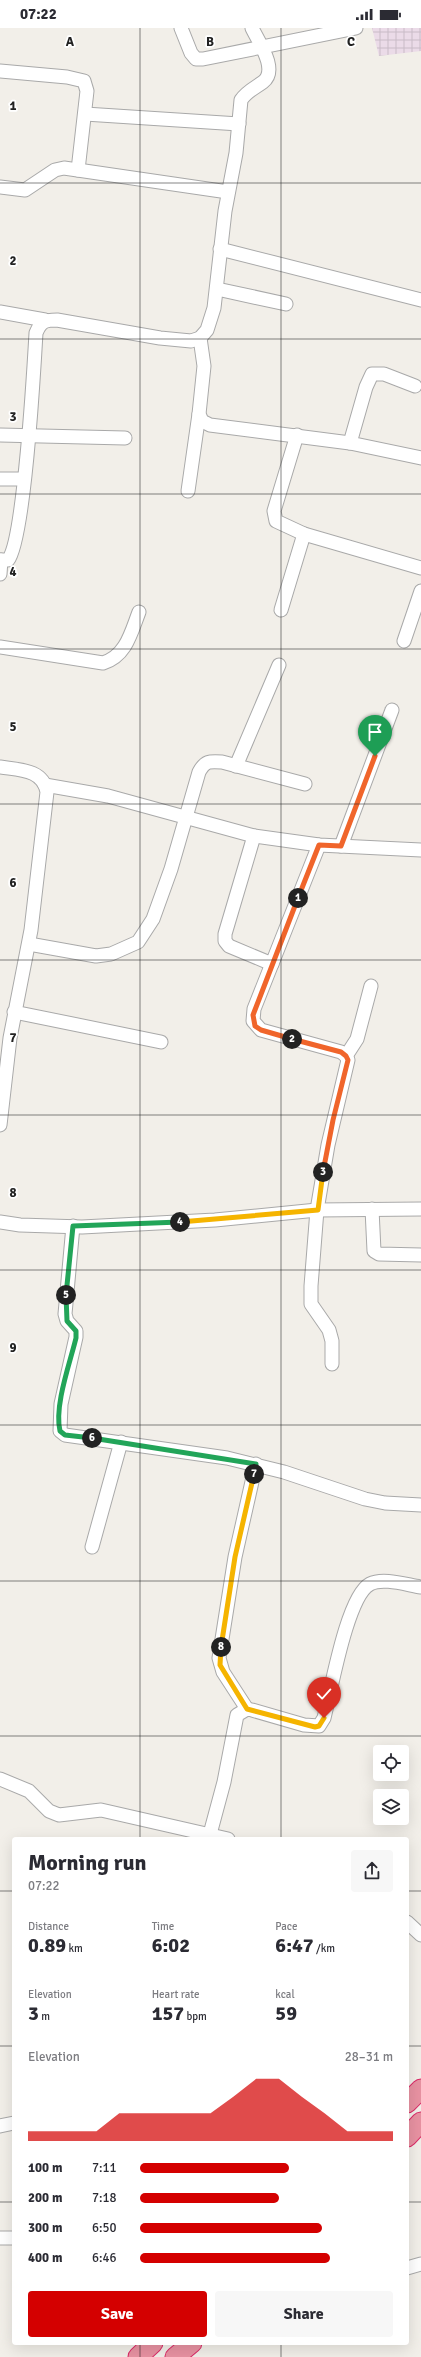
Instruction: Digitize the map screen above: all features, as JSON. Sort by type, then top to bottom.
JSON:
[{"type":"highway","points":[[409,2101],[421,2089]]},
{"type":"highway","points":[[409,2135],[421,2122]]},
{"type":"highway","points":[[138,2357],[151,2345]]},
{"type":"highway","points":[[175,2357],[190,2345]]},
{"type":"street","points":[[181,28],[191,53],[196,59],[262,48],[356,28]]},
{"type":"street","points":[[0,312],[45,320],[78,323],[160,338],[191,341],[200,338],[212,319],[217,289],[220,249],[228,192],[236,153],[241,100],[246,94],[264,82],[268,76],[269,68],[262,48],[252,28]]},
{"type":"street","points":[[0,71],[67,77],[84,81],[87,91],[78,170]]},
{"type":"street","points":[[85,114],[239,124]]},
{"type":"street","points":[[0,187],[26,190],[55,170],[64,168],[228,192]]},
{"type":"street","points":[[220,249],[421,300]]},
{"type":"street","points":[[217,289],[286,304]]},
{"type":"street","points":[[0,574],[1,560],[8,560],[15,546],[28,437],[36,333],[40,324],[45,320]]},
{"type":"street","points":[[188,491],[204,366],[200,338]]},
{"type":"street","points":[[350,443],[366,386],[372,374],[384,374],[415,386]]},
{"type":"street","points":[[199,414],[202,421],[210,425],[350,443],[421,458]]},
{"type":"street","points":[[0,435],[28,437],[125,438]]},
{"type":"street","points":[[297,436],[274,516],[281,524],[304,534],[421,568]]},
{"type":"street","points":[[0,479],[23,479]]},
{"type":"street","points":[[281,610],[304,534]]},
{"type":"street","points":[[404,641],[421,591]]},
{"type":"street","points":[[0,647],[103,663],[113,660],[120,653],[139,612]]},
{"type":"street","points":[[236,766],[279,665]]},
{"type":"street","points":[[341,846],[392,710]]},
{"type":"street","points":[[29,944],[96,956],[111,954],[138,942],[153,919],[186,819],[199,772],[204,763],[211,761],[236,766],[305,784]]},
{"type":"street","points":[[0,767],[34,773],[45,785],[47,803],[29,944],[14,1012],[5,1037],[0,1125]]},
{"type":"street","points":[[45,785],[108,796],[186,819],[254,836],[319,845],[421,850]]},
{"type":"street","points":[[254,836],[225,934],[225,941],[229,946],[272,964]]},
{"type":"street","points":[[319,845],[254,1009],[253,1021],[255,1026],[261,1030],[346,1056]]},
{"type":"street","points":[[332,1364],[332,1341],[329,1330],[311,1304],[318,1210],[328,1144],[347,1065],[346,1056],[353,1047],[359,1034],[371,986]]},
{"type":"street","points":[[14,1012],[161,1042]]},
{"type":"street","points":[[0,1222],[34,1226],[73,1226],[215,1220],[318,1210],[421,1209]]},
{"type":"street","points":[[372,1210],[374,1251],[379,1254],[421,1255]]},
{"type":"street","points":[[73,1226],[65,1314],[67,1321],[76,1331],[76,1338],[61,1404],[60,1431],[65,1435],[121,1442],[256,1464],[384,1504],[421,1505]]},
{"type":"street","points":[[92,1547],[121,1442]]},
{"type":"street","points":[[256,1464],[235,1557],[220,1658],[223,1672],[247,1709],[304,1725],[319,1726],[324,1718],[353,1608],[363,1589],[371,1583],[384,1582],[421,1587]]},
{"type":"street","points":[[210,1834],[224,1782],[237,1715],[247,1709]]},
{"type":"street","points":[[0,1779],[29,1791],[48,1811],[59,1815],[101,1810],[220,1837]]},
{"type":"street","points":[[409,1924],[421,1935]]},
{"type":"street","points":[[0,2126],[12,2124]]},
{"type":"street","points":[[0,2238],[12,2238]]},
{"type":"street","points":[[409,2267],[421,2264]]},
{"type":"shaded area","points":[[372,28],[421,28],[421,51],[379,56]]},
{"type":"route","points":[[324,1718],[319,1726],[315,1727],[247,1709],[220,1665],[222,1635],[235,1557],[256,1464],[150,1446],[65,1435],[60,1431],[58,1426],[61,1404],[76,1338],[76,1331],[72,1324],[67,1321],[65,1314],[67,1277],[73,1226],[113,1226],[215,1220],[318,1210],[328,1144],[348,1060],[341,1052],[261,1030],[255,1026],[253,1015],[254,1009],[319,845],[341,846],[375,756]]}]
